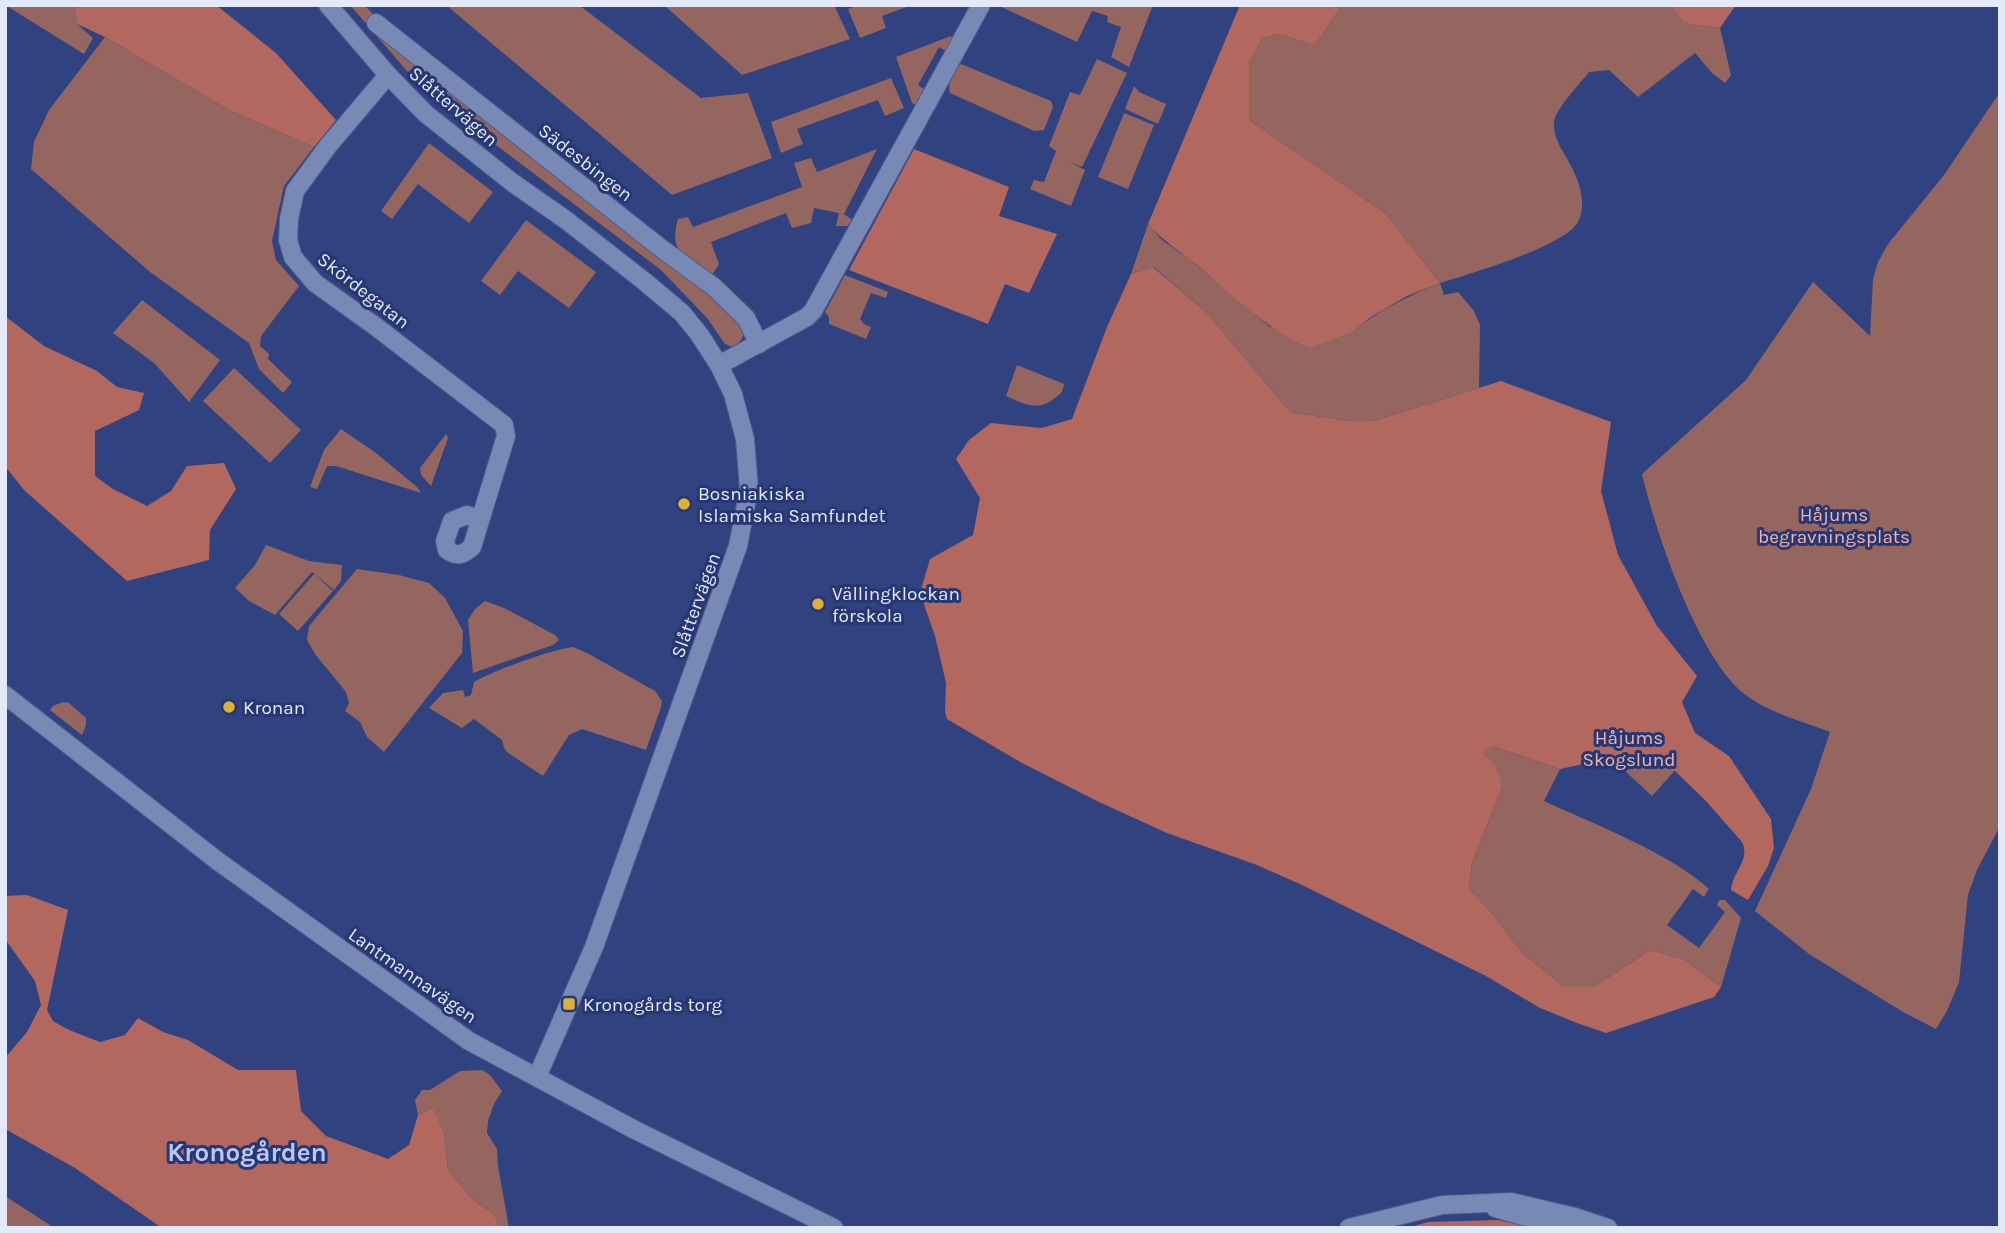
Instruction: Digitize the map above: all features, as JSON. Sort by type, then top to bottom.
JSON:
[{"type":"street","name":"Slåttervägen","points":[[328,5],[388,75],[437,122],[513,183],[606,251],[682,313],[719,365],[733,394],[748,458],[747,501],[738,546],[594,947],[537,1077]]},
{"type":"street","points":[[719,365],[807,317],[813,311],[981,5]]},
{"type":"street","name":"Sädesbingen","points":[[376,23],[697,277],[714,287],[746,318],[759,344]]},
{"type":"street","name":"Skördegatan","points":[[388,75],[328,146],[295,191],[288,240],[293,257],[315,283],[376,326],[504,425],[506,436],[479,519]]},
{"type":"street","name":"Lantmannavägen","points":[[5,695],[219,862],[469,1041],[654,1139],[834,1228]]},
{"type":"street","points":[[1349,1228],[1442,1205],[1511,1202],[1608,1228]]},
{"type":"street","points":[[1485,1204],[1566,1228]]},
{"type":"green space","points":[[5,5],[74,5],[77,24],[93,38],[84,54]]},
{"type":"green space","points":[[74,5],[216,5],[276,53],[336,120],[314,147],[231,111],[105,37],[77,24]]},
{"type":"green space","points":[[350,5],[364,5],[435,76],[744,325],[741,341],[732,347],[725,344],[707,318],[661,270],[438,101],[413,78]]},
{"type":"green space","points":[[446,5],[579,5],[701,98],[748,93],[772,158],[672,195]]},
{"type":"green space","points":[[664,5],[834,5],[850,39],[742,75]]},
{"type":"green space","points":[[858,5],[912,5],[882,16],[886,28],[860,38],[848,9]]},
{"type":"green space","points":[[997,5],[1153,5],[1129,67],[1111,57],[1121,27],[1107,22],[1108,16],[1092,11],[1077,42]]},
{"type":"green space","points":[[1240,5],[1342,5],[1315,45],[1278,34],[1263,38],[1249,62],[1249,120],[1386,214],[1440,283],[1407,296],[1371,317],[1352,332],[1310,348],[1279,332],[1251,312],[1148,224]]},
{"type":"green space","points":[[1342,5],[1671,5],[1685,23],[1720,28],[1731,75],[1725,83],[1712,73],[1695,53],[1638,97],[1609,70],[1589,72],[1567,98],[1554,120],[1557,141],[1580,186],[1582,203],[1579,220],[1557,240],[1538,249],[1440,283],[1386,214],[1249,120],[1249,62],[1263,38],[1278,34],[1315,45]]},
{"type":"green space","points":[[1671,5],[1736,5],[1720,28],[1684,23]]},
{"type":"green space","points":[[951,36],[946,51],[939,47],[918,85],[925,90],[917,105],[912,103],[896,57]]},
{"type":"green space","points":[[105,37],[231,111],[314,147],[284,186],[272,241],[276,260],[299,286],[261,336],[260,346],[269,354],[268,359],[292,382],[283,393],[259,369],[249,343],[150,272],[31,169],[34,142],[49,110]]},
{"type":"green space","points":[[1097,59],[1127,73],[1082,167],[1070,162],[1085,170],[1071,206],[1030,189],[1034,180],[1044,182],[1056,151],[1049,146],[1070,92],[1080,95]]},
{"type":"green space","points":[[961,64],[1051,101],[1053,107],[1044,130],[1034,131],[950,93],[951,77]]},
{"type":"green space","points":[[891,78],[904,108],[885,116],[878,100],[797,129],[803,144],[781,153],[771,122]]},
{"type":"green space","points":[[1134,86],[1139,92],[1166,104],[1158,124],[1125,109]]},
{"type":"green space","name":"Håjums begravningsplats","points":[[2000,92],[2000,826],[1977,870],[1968,895],[1959,982],[1936,1029],[1903,1012],[1809,954],[1755,911],[1811,789],[1830,732],[1762,705],[1742,692],[1725,674],[1694,621],[1680,590],[1657,527],[1642,474],[1746,380],[1813,282],[1870,336],[1873,279],[1878,262],[1888,244],[1944,175]]},
{"type":"green space","points":[[1124,113],[1154,125],[1128,189],[1098,177]]},
{"type":"green space","points":[[429,143],[493,192],[469,223],[418,184],[392,219],[381,211]]},
{"type":"green space","points":[[877,149],[844,214],[852,220],[848,226],[836,226],[839,213],[814,208],[811,223],[792,228],[786,213],[711,242],[719,264],[712,275],[687,259],[678,248],[675,240],[678,219],[688,217],[693,227],[802,187],[794,163],[811,158],[817,172]]},
{"type":"green space","points":[[914,149],[1009,187],[999,216],[1057,234],[1029,293],[1005,284],[988,324],[849,270]]},
{"type":"green space","points":[[526,220],[596,272],[569,308],[518,271],[500,295],[481,281]]},
{"type":"green space","points":[[1148,224],[1162,240],[1188,258],[1270,327],[1352,332],[1394,304],[1440,283],[1444,295],[1458,292],[1474,311],[1480,325],[1479,388],[1374,421],[1348,421],[1290,412],[1206,312],[1154,267],[1131,274]]},
{"type":"green space","name":"Håjums Skogslund","points":[[1153,267],[1206,312],[1290,412],[1348,421],[1374,421],[1501,381],[1611,422],[1601,491],[1618,555],[1657,626],[1697,676],[1682,702],[1695,733],[1729,756],[1771,819],[1774,848],[1768,866],[1748,900],[1731,890],[1743,860],[1742,842],[1674,770],[1612,758],[1560,769],[1493,746],[1482,753],[1496,767],[1502,787],[1472,863],[1469,889],[1491,912],[1522,953],[1564,987],[1594,987],[1650,950],[1683,959],[1721,987],[1714,997],[1606,1033],[1577,1023],[1540,1008],[1486,976],[1302,885],[1257,865],[1167,833],[1099,802],[1022,763],[947,719],[946,683],[935,636],[920,593],[930,559],[973,535],[980,498],[956,459],[969,440],[991,423],[1042,428],[1072,419],[1107,327],[1131,274]]},
{"type":"green space","points":[[845,275],[888,292],[886,298],[871,293],[860,319],[871,327],[866,339],[829,324],[829,317],[825,312]]},
{"type":"green space","points":[[142,300],[220,360],[189,402],[154,363],[113,333]]},
{"type":"green space","points":[[5,316],[44,346],[97,371],[117,387],[144,393],[139,410],[95,431],[95,476],[113,489],[147,506],[171,491],[187,466],[224,463],[236,489],[210,530],[209,560],[127,581],[24,490],[5,466]]},
{"type":"green space","points":[[1017,365],[1064,384],[1061,392],[1049,402],[1037,406],[1006,396]]},
{"type":"green space","points":[[234,368],[301,430],[270,463],[203,401]]},
{"type":"green space","points":[[341,429],[376,453],[421,493],[336,466],[327,466],[317,489],[310,487],[324,450]]},
{"type":"green space","points":[[446,434],[448,438],[431,486],[421,475],[420,468]]},
{"type":"green space","points":[[266,545],[309,561],[342,565],[341,581],[334,590],[312,572],[275,615],[249,601],[235,588],[255,565]]},
{"type":"green space","points":[[357,569],[399,575],[429,583],[445,598],[463,631],[462,653],[384,752],[367,737],[360,722],[345,711],[349,703],[346,692],[307,640],[309,626]]},
{"type":"green space","points":[[314,574],[333,591],[298,631],[279,614]]},
{"type":"green space","points":[[485,601],[504,608],[555,635],[559,640],[553,645],[473,673],[468,620],[475,609]]},
{"type":"green space","points":[[573,647],[655,691],[662,701],[646,750],[582,729],[569,735],[543,776],[508,753],[502,740],[474,719],[462,728],[429,708],[443,693],[463,690],[465,697],[471,695],[474,682],[483,677],[537,656]]},
{"type":"green space","points":[[63,702],[69,703],[86,718],[82,735],[50,710]]},
{"type":"green space","points":[[1581,730],[1678,767],[1652,796]]},
{"type":"green space","points":[[1493,746],[1560,769],[1544,801],[1653,851],[1709,889],[1704,897],[1693,889],[1667,925],[1699,948],[1725,912],[1717,905],[1719,900],[1725,900],[1741,918],[1721,987],[1683,959],[1650,950],[1594,987],[1564,987],[1522,953],[1491,912],[1469,889],[1472,863],[1502,787],[1481,753]]},
{"type":"green space","points":[[27,895],[68,910],[47,1010],[53,1021],[100,1042],[125,1035],[138,1018],[163,1032],[188,1040],[238,1070],[296,1070],[301,1111],[326,1136],[388,1159],[409,1145],[418,1115],[433,1109],[444,1133],[448,1170],[473,1200],[494,1214],[500,1228],[162,1228],[75,1168],[5,1129],[5,1058],[27,1032],[41,1005],[35,981],[5,939],[5,896]]},
{"type":"green space","points":[[482,1070],[490,1075],[502,1091],[494,1104],[487,1133],[497,1149],[509,1228],[500,1228],[494,1214],[473,1200],[448,1170],[444,1133],[432,1110],[418,1115],[415,1100],[422,1090],[430,1090],[460,1071]]},
{"type":"green space","points":[[5,1196],[50,1225],[52,1228],[5,1228]]},
{"type":"green space","points":[[1498,1220],[1536,1228],[1407,1228],[1428,1222]]},
{"type":"place","name":"Bosniakiska Islamiska Samfundet","points":[[684,504]]},
{"type":"place","name":"Vällingklockan förskola","points":[[818,604]]},
{"type":"place","name":"Kronan","points":[[229,707]]},
{"type":"place","name":"Kronogårds torg","points":[[569,1004]]},
{"type":"district","name":"Kronogården","points":[[247,1152]]}]
